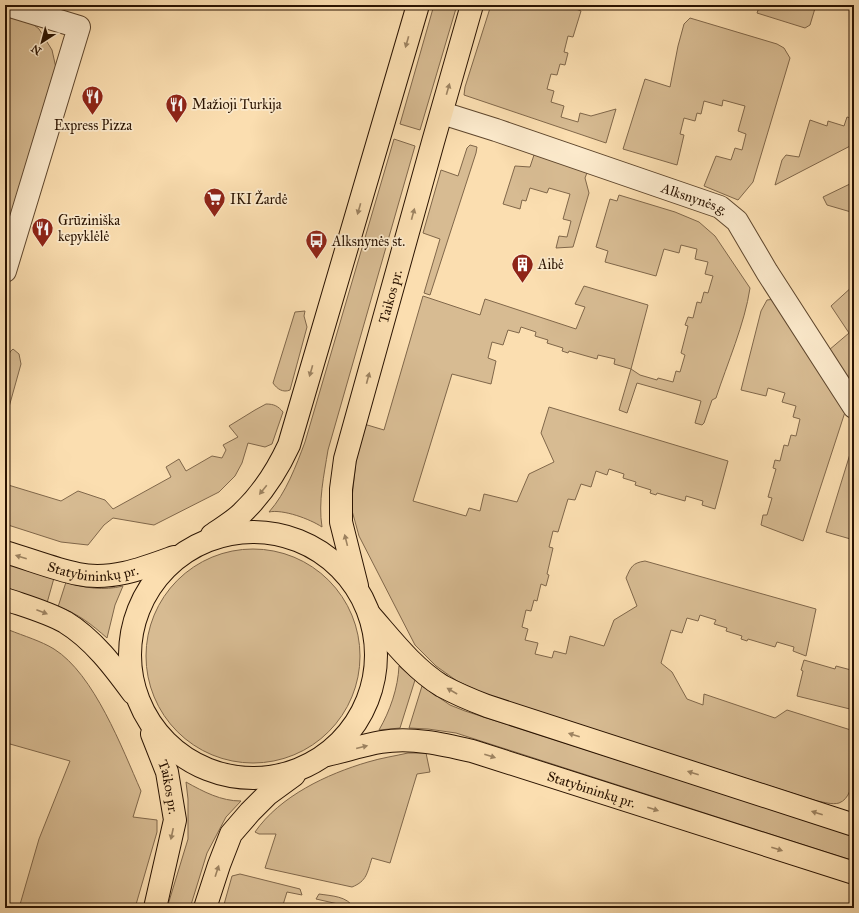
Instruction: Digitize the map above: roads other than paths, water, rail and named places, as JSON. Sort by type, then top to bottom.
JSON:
[{"type":"main road","points":[[136,697],[131,675],[129,652],[132,630],[139,608],[149,588],[164,570],[181,555],[200,544],[241,514],[264,490],[278,468],[289,445],[418,5]]},
{"type":"main road","name":"Taikos pr.","points":[[358,591],[341,522],[341,489],[346,459],[472,5]]},
{"type":"main road","points":[[200,544],[221,536],[244,532],[266,533],[288,537],[309,546],[328,558],[345,574],[358,591],[368,613],[374,635],[376,658],[374,681],[367,703],[356,723],[342,741],[324,756],[304,768],[268,794],[231,834],[205,908]]},
{"type":"main road","name":"Statybininkų pr.","points":[[5,552],[79,574],[94,576],[113,575],[134,571],[181,555]]},
{"type":"main road","points":[[5,599],[49,615],[66,623],[82,635],[112,664],[136,697],[145,716],[158,734],[174,750],[193,763],[214,772],[236,778],[259,779],[282,775],[304,768]]},
{"type":"main road","points":[[368,613],[406,655],[422,670],[441,685],[462,697],[494,709],[853,822]]},
{"type":"main road","name":"Taikos pr.","points":[[145,716],[167,772],[175,820],[155,908]]},
{"type":"main road","name":"Statybininkų pr.","points":[[324,756],[381,742],[400,741],[424,741],[466,749],[854,873]]},
{"type":"street","points":[[5,271],[79,27],[7,5]]},
{"type":"street","name":"Alksnynės g.","points":[[442,113],[720,207],[737,221],[767,272],[854,407]]},
{"type":"place","name":"Express Pizza","points":[[93,116]]},
{"type":"place","name":"Mažioji Turkija","points":[[177,124]]},
{"type":"place","name":"IKI Žardė","points":[[214,218]]},
{"type":"place","name":"Grūziniška kepyklėlė","points":[[42,248]]},
{"type":"place","name":"Alksnynės st.","points":[[317,260]]},
{"type":"place","name":"Aibė","points":[[523,284]]}]
